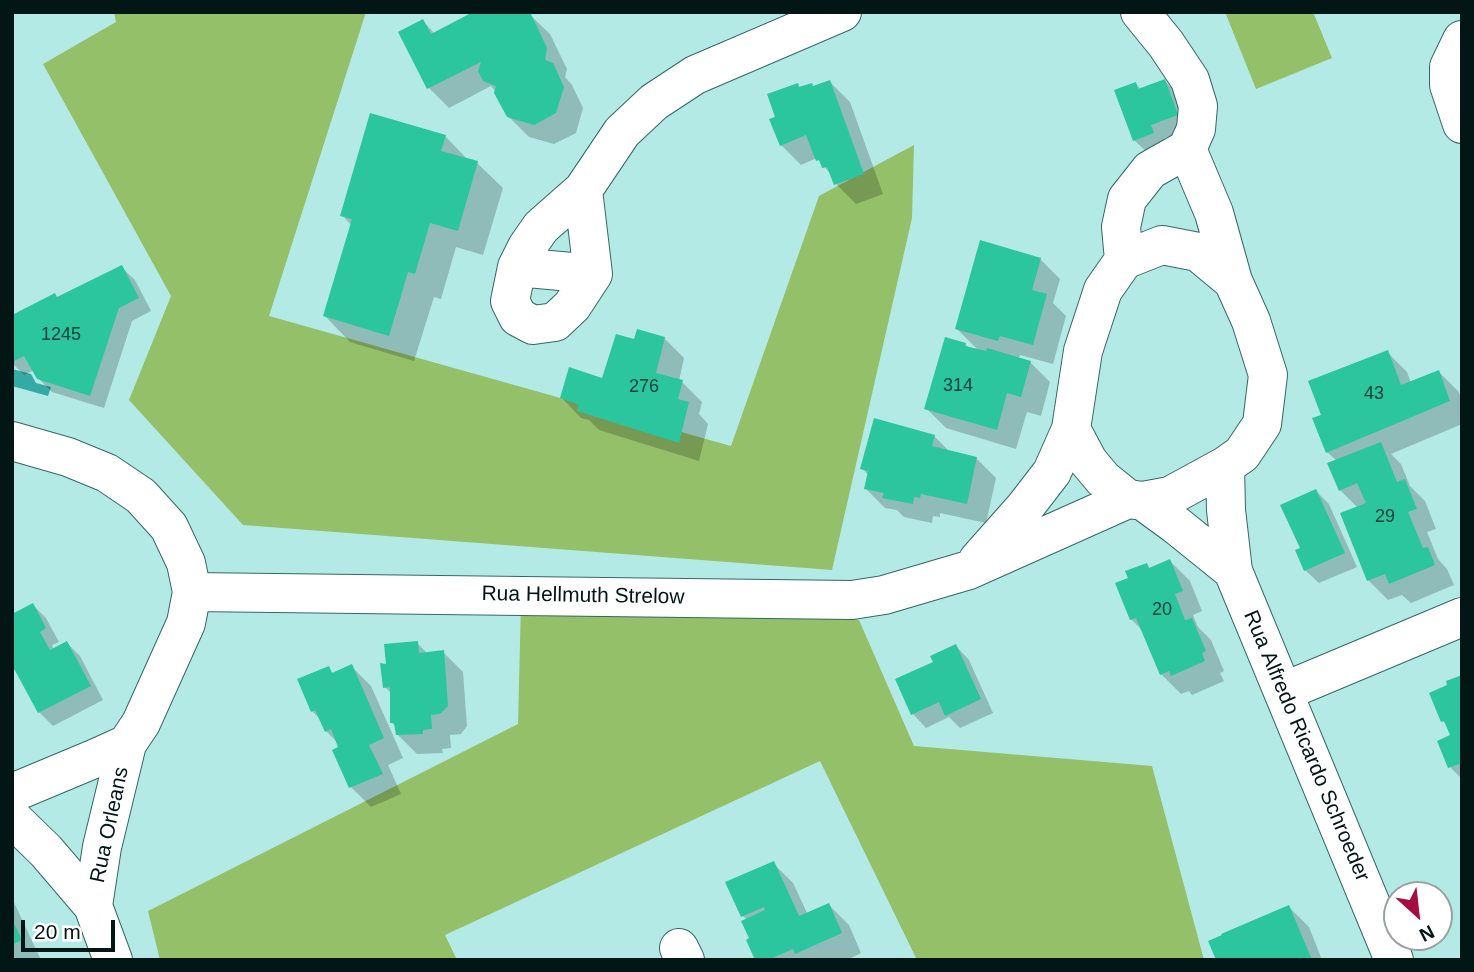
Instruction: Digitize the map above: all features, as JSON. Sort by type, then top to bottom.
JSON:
[{"type":"street","points":[[583,190],[593,274],[572,306],[555,322],[533,325],[519,317],[510,301],[517,267],[541,227],[583,190],[622,132],[654,102],[695,75],[842,12]]},
{"type":"street","points":[[1124,260],[1121,227],[1127,199],[1150,170],[1187,149],[1196,129],[1198,106],[1190,80],[1140,12]]},
{"type":"street","points":[[1462,40],[1449,67],[1449,85],[1462,124]]},
{"type":"street","points":[[1071,429],[1088,461],[1103,479],[1136,500],[1170,496],[1225,466],[1242,454],[1262,424],[1268,375],[1251,321],[1233,281],[1214,213],[1187,149]]},
{"type":"street","points":[[970,570],[1052,472],[1071,429],[1083,351],[1103,290],[1124,260],[1162,245],[1198,252],[1233,281]]},
{"type":"street","points":[[517,267],[593,274]]},
{"type":"street","points":[[12,441],[68,457],[107,473],[141,496],[169,527],[186,563],[192,592]]},
{"type":"street","name":"Rua Alfredo Ricardo Schroeder","points":[[1225,466],[1226,510],[1233,571],[1394,960]]},
{"type":"street","name":"Rua Alfredo Ricardo Schroeder","points":[[1136,500],[1175,525],[1233,571]]},
{"type":"street","name":"Rua Hellmuth Strelow","points":[[192,592],[852,600],[884,596],[970,570],[1136,500]]},
{"type":"street","name":"Rua Orleans","points":[[93,906],[102,847],[127,744],[141,723],[186,623],[192,592]]},
{"type":"street","points":[[1283,692],[1462,617]]},
{"type":"street","points":[[12,791],[127,744]]},
{"type":"street","name":"Rua Orleans","points":[[12,818],[46,851],[93,906],[113,960]]},
{"type":"green space","points":[[114,12],[366,12],[269,316],[731,446],[819,196],[914,145],[912,218],[832,570],[243,525],[129,400],[171,296],[43,64],[116,22]]},
{"type":"green space","points":[[1225,12],[1313,12],[1332,58],[1256,89]]},
{"type":"green space","points":[[521,603],[859,620],[914,746],[1152,766],[1204,960],[917,960],[820,761],[445,935],[457,960],[160,960],[148,911],[518,724]]},
{"type":"water","points":[[12,369],[31,374],[36,383],[51,387],[48,396],[12,386]]},
{"type":"building","points":[[473,12],[530,12],[547,48],[545,60],[553,63],[564,87],[556,113],[534,125],[507,117],[494,93],[496,86],[483,81],[478,71],[481,62],[427,89],[398,32],[423,19],[431,34]]},
{"type":"building","points":[[1165,79],[1178,115],[1151,125],[1154,133],[1133,141],[1114,90],[1136,82],[1138,89]]},
{"type":"building","points":[[830,80],[864,174],[834,185],[827,167],[822,168],[819,160],[816,161],[806,135],[780,146],[769,119],[775,117],[767,94],[798,83],[799,87],[812,83],[813,86]]},
{"type":"building","points":[[370,113],[446,135],[441,151],[478,161],[458,231],[430,223],[415,274],[408,272],[389,336],[323,316],[352,219],[340,216]]},
{"type":"building","points":[[980,240],[1041,258],[1032,290],[1047,294],[1033,345],[1000,336],[998,341],[955,329]]},
{"type":"building","points":[[122,265],[139,298],[119,308],[90,396],[37,379],[24,356],[12,362],[12,315],[55,293],[57,297]]},
{"type":"building","points":[[637,329],[665,337],[656,373],[683,380],[678,399],[689,402],[679,443],[577,411],[579,405],[560,398],[569,367],[602,378],[616,334],[634,339]]},
{"type":"building","points":[[945,337],[966,343],[965,346],[986,351],[987,348],[1031,361],[1021,397],[1007,393],[997,430],[924,409]]},
{"type":"building","points":[[1388,350],[1401,385],[1439,370],[1450,401],[1326,453],[1312,418],[1321,415],[1308,381]]},
{"type":"building","points":[[874,418],[935,435],[932,446],[977,457],[967,504],[921,494],[920,498],[914,497],[913,504],[882,498],[884,493],[864,489],[868,471],[860,469]]},
{"type":"building","points":[[1381,442],[1397,482],[1405,479],[1417,509],[1408,512],[1423,548],[1428,547],[1435,565],[1389,584],[1385,574],[1367,581],[1340,513],[1366,503],[1357,483],[1339,491],[1327,463]]},
{"type":"building","points":[[1316,489],[1345,553],[1304,571],[1295,550],[1300,548],[1280,505]]},
{"type":"building","points":[[1170,559],[1183,591],[1175,594],[1185,620],[1192,618],[1206,651],[1202,653],[1205,661],[1171,676],[1169,671],[1160,675],[1136,618],[1130,620],[1115,583],[1128,578],[1125,571],[1147,563],[1149,568]]},
{"type":"building","points":[[33,603],[46,628],[40,632],[50,650],[67,641],[91,686],[38,713],[12,665],[12,614]]},
{"type":"building","points":[[418,641],[419,653],[444,650],[448,706],[440,714],[431,715],[432,729],[423,730],[423,734],[396,735],[394,723],[390,723],[390,687],[383,688],[380,663],[386,664],[384,644]]},
{"type":"building","points":[[956,644],[981,699],[945,716],[939,702],[911,715],[895,679],[933,662],[930,656]]},
{"type":"building","points":[[352,664],[384,738],[369,745],[383,774],[349,788],[332,750],[338,747],[331,729],[325,732],[315,710],[311,712],[297,679],[329,666],[332,673]]},
{"type":"building","points":[[1462,675],[1462,763],[1448,768],[1437,741],[1450,735],[1444,721],[1441,722],[1429,693],[1447,685],[1446,681]]},
{"type":"building","points":[[774,861],[799,916],[829,903],[842,933],[795,954],[793,949],[768,960],[755,960],[741,921],[765,910],[764,907],[741,917],[725,882]]},
{"type":"building","points":[[1289,905],[1312,960],[1216,960],[1208,941]]},
{"type":"building","points":[[12,919],[22,940],[12,945]]}]
